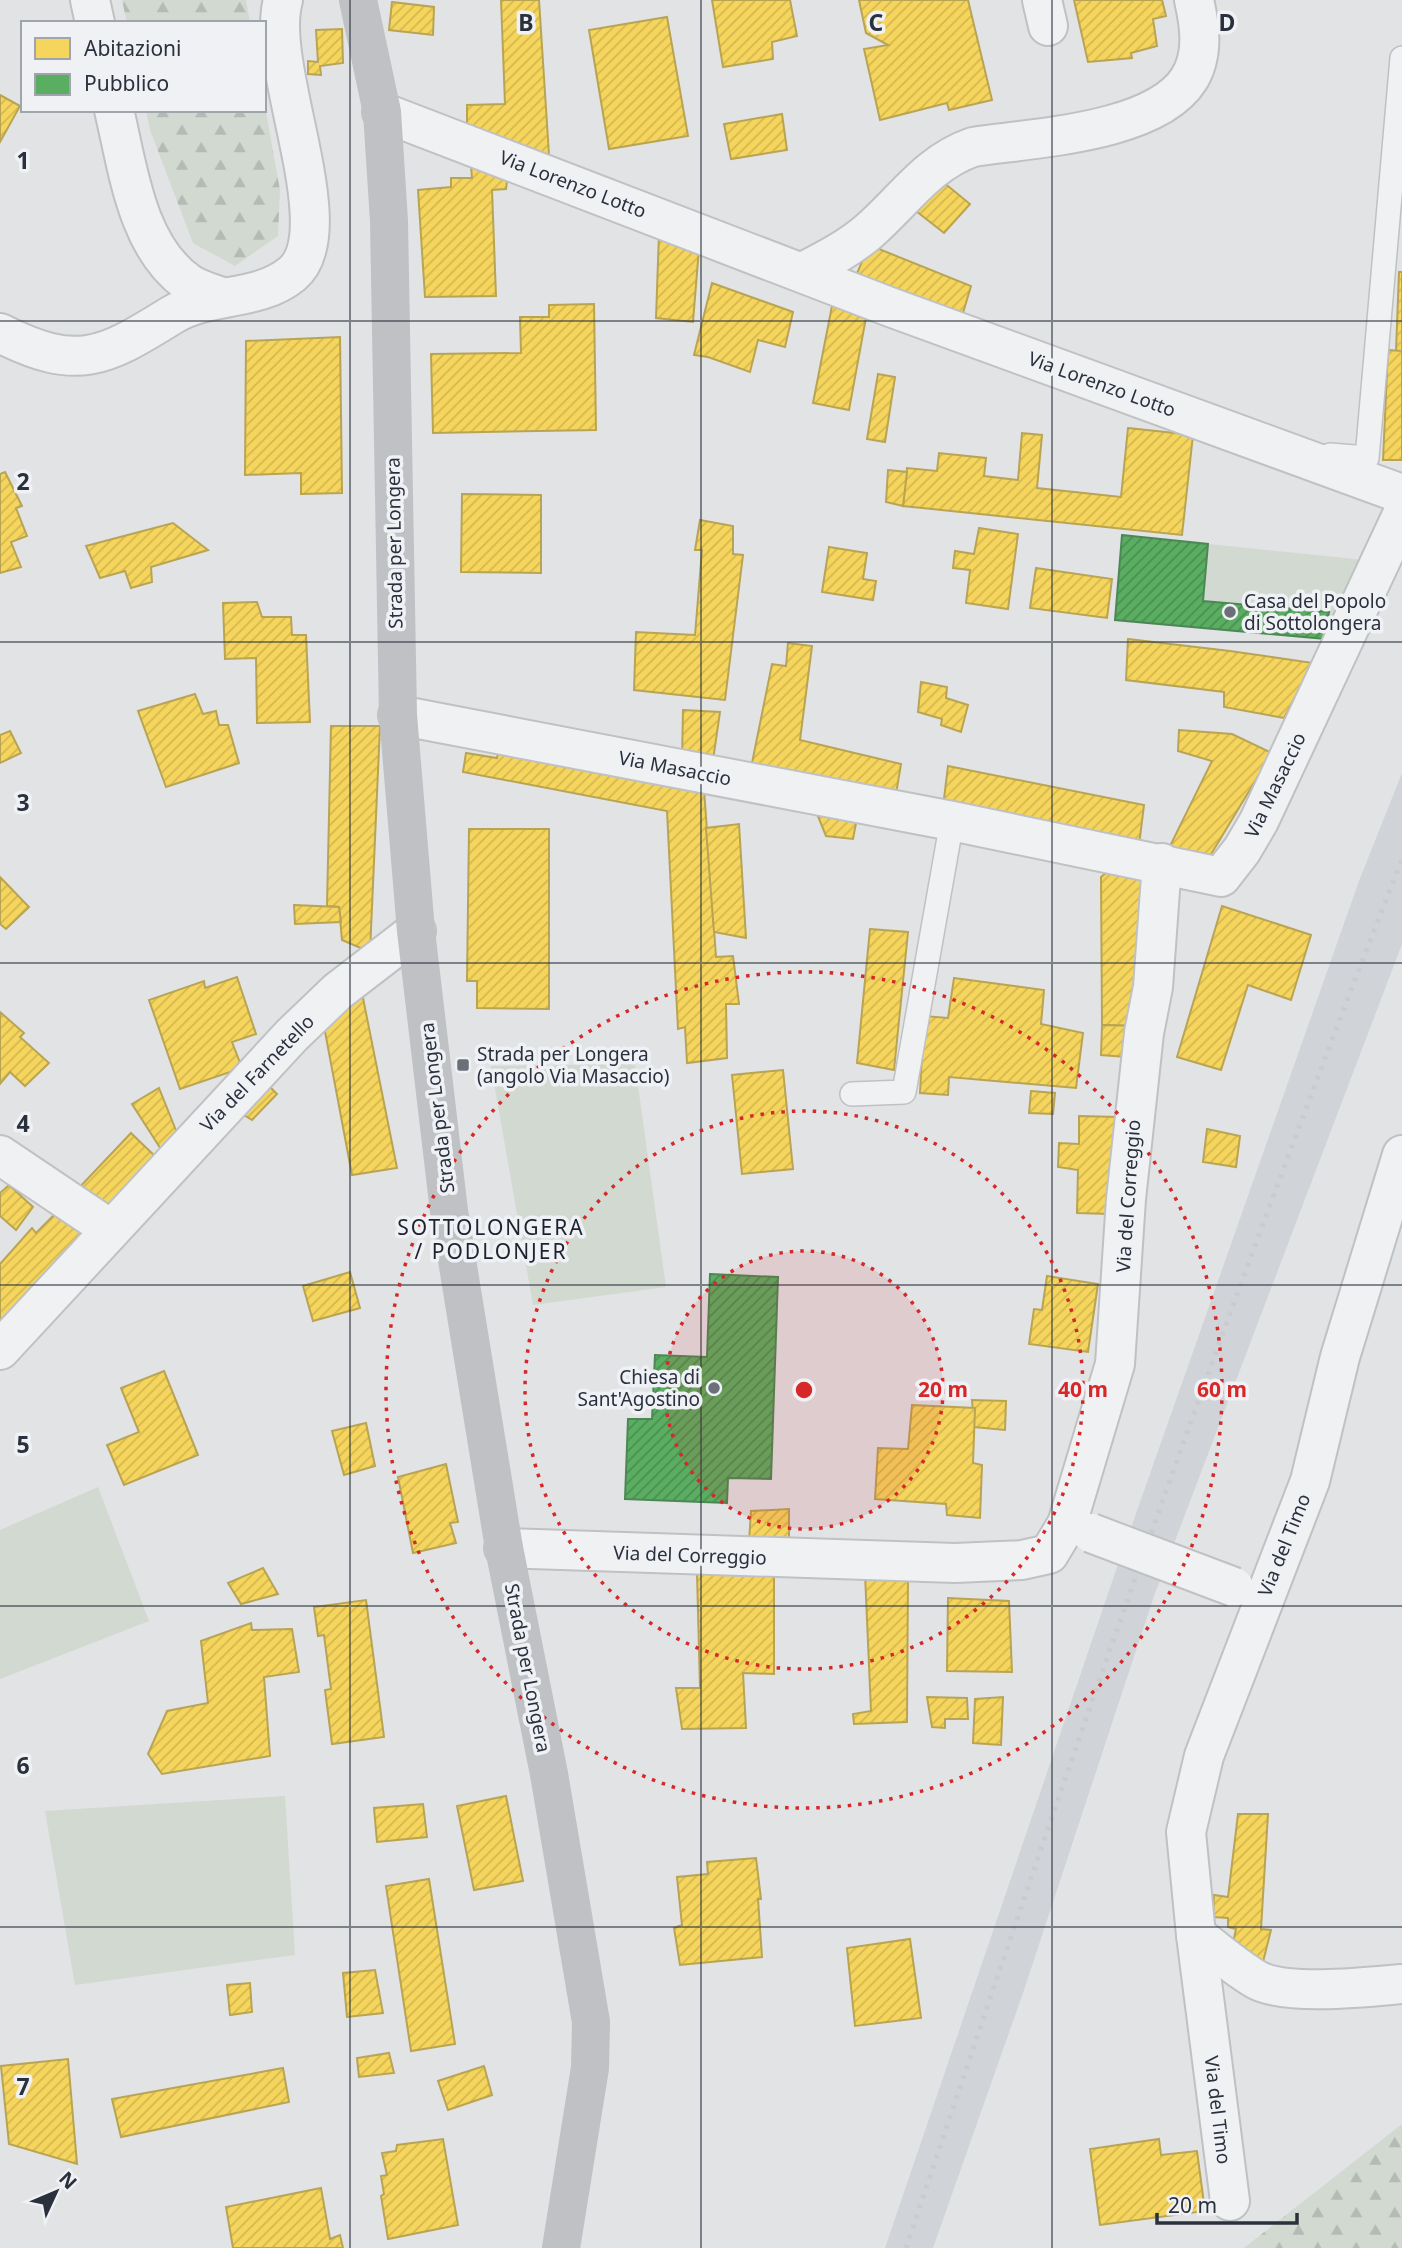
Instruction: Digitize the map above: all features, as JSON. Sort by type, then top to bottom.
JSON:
[{"type":"street","points":[[90,0],[95,21]]},
{"type":"street","points":[[0,333],[55,355],[99,356],[178,312],[222,298],[261,291],[293,273],[309,246],[312,212],[280,48],[278,17],[283,0]]},
{"type":"street","name":"Strada per Longera","points":[[358,0],[382,112],[389,221],[398,715],[416,930],[449,1211],[505,1548],[549,1774],[591,2022],[590,2068],[561,2248]]},
{"type":"street","points":[[803,272],[838,254],[869,231],[911,188],[951,155],[973,147],[1122,120],[1154,110],[1174,96],[1189,78],[1198,57],[1200,37],[1194,0]]},
{"type":"street","points":[[114,112],[134,193],[158,254],[188,284],[222,298]]},
{"type":"street","name":"Via Lorenzo Lotto","points":[[382,112],[803,272],[1402,494]]},
{"type":"street","name":"Via Masaccio","points":[[398,715],[952,821],[1221,877],[1242,850],[1259,821],[1402,515]]},
{"type":"street","name":"Via del Correggio","points":[[505,1548],[915,1562],[1022,1560],[1049,1554],[1079,1528],[1115,1364],[1126,1199],[1144,1033],[1153,987],[1162,863]]},
{"type":"street","name":"Via del Farnetello","points":[[0,1350],[292,1035],[338,991],[416,930]]},
{"type":"street","points":[[0,1155],[110,1229]]},
{"type":"street","name":"Via del Timo","points":[[1230,2201],[1196,1936],[1186,1832],[1248,1593],[1310,1481],[1340,1357],[1402,1155]]},
{"type":"street","points":[[1079,1528],[1248,1593]]},
{"type":"street","points":[[1196,1936],[1260,1981],[1300,1989],[1402,1984]]},
{"type":"lane","points":[[1265,443],[1342,457],[1367,458],[1402,58]]},
{"type":"lane","points":[[852,1094],[904,1092],[952,821]]},
{"type":"shaded area","points":[[1402,773],[1402,944],[1154,1596],[1023,1993],[933,2248],[885,2248],[1114,1576],[1359,881]]},
{"type":"green space","points":[[122,0],[246,0],[250,21],[127,21]]},
{"type":"green space","points":[[146,112],[266,112],[280,190],[278,236],[235,266],[193,243],[150,130]]},
{"type":"green space","points":[[1208,544],[1364,560],[1325,639],[1328,612],[1203,601]]},
{"type":"green space","points":[[635,1064],[666,1287],[533,1305],[491,1066]]},
{"type":"green space","points":[[98,1487],[149,1621],[0,1679],[0,1530]]},
{"type":"green space","points":[[285,1796],[295,1955],[75,1985],[45,1811]]},
{"type":"green space","points":[[1402,2124],[1402,2248],[1244,2248]]},
{"type":"building: Abitazioni","points":[[501,0],[539,0],[549,155],[467,128],[467,105],[505,104]]},
{"type":"building: Abitazioni","points":[[712,0],[790,0],[797,36],[772,42],[773,59],[723,67]]},
{"type":"building: Abitazioni","points":[[859,0],[968,0],[992,100],[949,110],[947,103],[880,120],[864,49],[888,45],[866,33]]},
{"type":"building: Abitazioni","points":[[1074,0],[1162,0],[1166,16],[1153,19],[1157,46],[1131,53],[1132,58],[1088,62]]},
{"type":"building: Abitazioni","points":[[392,2],[434,7],[433,35],[389,30]]},
{"type":"building: Abitazioni","points":[[667,17],[688,136],[609,149],[589,30]]},
{"type":"building: Abitazioni","points":[[342,29],[343,63],[320,66],[321,75],[308,74],[308,61],[318,62],[316,30]]},
{"type":"building: Abitazioni","points":[[0,95],[20,106],[0,142]]},
{"type":"building: Abitazioni","points":[[782,114],[787,150],[731,159],[724,124]]},
{"type":"building: Abitazioni","points":[[470,153],[509,167],[506,189],[492,190],[496,296],[425,297],[418,190],[451,187],[451,178],[472,178]]},
{"type":"building: Abitazioni","points":[[937,177],[970,204],[944,233],[911,207]]},
{"type":"building: Abitazioni","points":[[659,233],[699,248],[693,322],[656,318]]},
{"type":"building: Abitazioni","points":[[869,245],[971,286],[960,323],[853,283]]},
{"type":"building: Abitazioni","points":[[1399,272],[1402,272],[1402,351],[1396,351]]},
{"type":"building: Abitazioni","points":[[712,283],[793,312],[785,347],[758,340],[750,372],[708,357],[694,355]]},
{"type":"building: Abitazioni","points":[[594,304],[596,430],[433,433],[431,354],[521,353],[520,317],[549,317],[549,305]]},
{"type":"building: Abitazioni","points":[[832,306],[867,312],[849,410],[813,403]]},
{"type":"building: Abitazioni","points":[[340,337],[342,493],[301,494],[301,473],[245,475],[246,341]]},
{"type":"building: Abitazioni","points":[[1388,350],[1402,351],[1402,460],[1383,460]]},
{"type":"building: Abitazioni","points":[[878,374],[895,377],[885,442],[867,439]]},
{"type":"building: Abitazioni","points":[[1128,428],[1193,435],[1182,535],[903,506],[907,468],[937,471],[939,453],[986,458],[984,476],[1018,480],[1022,433],[1042,435],[1037,488],[1121,497]]},
{"type":"building: Abitazioni","points":[[888,470],[907,472],[903,506],[886,502]]},
{"type":"building: Abitazioni","points":[[5,472],[22,506],[16,508],[27,536],[11,542],[21,567],[0,573],[0,474]]},
{"type":"building: Abitazioni","points":[[462,494],[541,495],[541,573],[461,572]]},
{"type":"building: Abitazioni","points":[[700,520],[733,526],[733,554],[743,555],[725,700],[634,690],[636,632],[695,635],[702,550],[695,550]]},
{"type":"building: Abitazioni","points":[[173,523],[208,550],[151,567],[152,582],[131,588],[125,571],[100,578],[86,546]]},
{"type":"building: Abitazioni","points":[[979,528],[1018,534],[1008,609],[966,603],[970,570],[953,568],[955,551],[974,554]]},
{"type":"building: Abitazioni","points":[[829,547],[867,553],[863,579],[876,581],[873,600],[822,592]]},
{"type":"building: Abitazioni","points":[[1036,568],[1112,579],[1107,618],[1030,608]]},
{"type":"building: Abitazioni","points":[[257,602],[262,617],[291,617],[292,635],[306,635],[310,722],[257,723],[256,658],[225,659],[223,603]]},
{"type":"building: Abitazioni","points":[[1128,639],[1313,663],[1284,718],[1224,707],[1224,692],[1126,680]]},
{"type":"building: Abitazioni","points":[[788,643],[812,646],[800,740],[901,764],[895,800],[750,773],[772,664],[786,666]]},
{"type":"building: Abitazioni","points":[[921,682],[947,687],[946,698],[968,705],[961,732],[941,725],[942,719],[918,712]]},
{"type":"building: Abitazioni","points":[[195,694],[203,714],[216,711],[219,725],[228,725],[239,763],[166,787],[138,711]]},
{"type":"building: Abitazioni","points":[[683,710],[720,712],[712,767],[682,760]]},
{"type":"building: Abitazioni","points":[[331,726],[380,726],[370,952],[342,940],[339,907],[327,906]]},
{"type":"building: Abitazioni","points":[[1179,730],[1232,734],[1272,753],[1204,866],[1170,846],[1212,761],[1178,751]]},
{"type":"building: Abitazioni","points":[[10,731],[21,753],[0,763],[0,735]]},
{"type":"building: Abitazioni","points":[[499,749],[704,789],[716,957],[733,956],[739,1004],[726,1004],[727,1058],[687,1063],[685,1027],[678,1029],[667,811],[463,772],[466,753],[497,758]]},
{"type":"building: Abitazioni","points":[[948,766],[1144,805],[1139,845],[943,807]]},
{"type":"building: Abitazioni","points":[[815,809],[857,818],[853,839],[826,836]]},
{"type":"building: Abitazioni","points":[[739,824],[746,938],[714,932],[706,828]]},
{"type":"building: Abitazioni","points":[[469,829],[549,829],[549,1009],[477,1008],[477,981],[467,981]]},
{"type":"building: Abitazioni","points":[[1111,869],[1146,879],[1136,1026],[1102,1025],[1101,877]]},
{"type":"building: Abitazioni","points":[[0,877],[29,907],[6,929],[0,924]]},
{"type":"building: Abitazioni","points":[[294,905],[339,907],[341,922],[295,924]]},
{"type":"building: Abitazioni","points":[[1222,906],[1311,935],[1291,1000],[1248,985],[1221,1070],[1177,1057]]},
{"type":"building: Abitazioni","points":[[870,929],[908,932],[894,1070],[857,1063]]},
{"type":"building: Abitazioni","points":[[237,977],[256,1034],[232,1042],[242,1068],[180,1089],[149,1000],[204,981],[205,988]]},
{"type":"building: Abitazioni","points":[[954,978],[1044,990],[1041,1024],[1083,1033],[1076,1088],[949,1077],[948,1095],[920,1093],[924,1016],[948,1018]]},
{"type":"building: Abitazioni","points":[[363,998],[397,1168],[352,1175],[323,1021],[341,1001]]},
{"type":"building: Abitazioni","points":[[0,1012],[24,1033],[20,1037],[49,1063],[25,1086],[10,1072],[0,1084]]},
{"type":"building: Abitazioni","points":[[1102,1025],[1136,1026],[1126,1057],[1101,1055]]},
{"type":"building: Abitazioni","points":[[783,1070],[793,1169],[742,1174],[732,1075]]},
{"type":"building: Abitazioni","points":[[264,1081],[277,1094],[252,1120],[236,1110]]},
{"type":"building: Abitazioni","points":[[159,1088],[179,1138],[164,1154],[132,1104]]},
{"type":"building: Abitazioni","points":[[1031,1091],[1055,1093],[1053,1114],[1029,1113]]},
{"type":"building: Abitazioni","points":[[1079,1116],[1118,1117],[1111,1214],[1077,1213],[1078,1170],[1058,1167],[1059,1143],[1079,1144]]},
{"type":"building: Abitazioni","points":[[1207,1129],[1240,1136],[1236,1167],[1203,1162]]},
{"type":"building: Abitazioni","points":[[131,1133],[160,1161],[105,1218],[73,1194]]},
{"type":"building: Abitazioni","points":[[9,1185],[33,1207],[16,1230],[0,1216],[0,1193]]},
{"type":"building: Abitazioni","points":[[59,1210],[86,1235],[6,1326],[0,1320],[0,1264],[32,1228],[36,1233]]},
{"type":"building: Abitazioni","points":[[350,1272],[360,1308],[313,1321],[303,1286]]},
{"type":"building: Abitazioni","points":[[1047,1276],[1098,1284],[1088,1352],[1029,1344],[1034,1309],[1042,1310]]},
{"type":"building: Abitazioni","points":[[164,1371],[198,1455],[124,1485],[107,1445],[139,1432],[121,1388]]},
{"type":"building: Abitazioni","points":[[972,1400],[1006,1401],[1005,1430],[974,1427]]},
{"type":"building: Abitazioni","points":[[912,1405],[975,1408],[973,1463],[982,1465],[980,1518],[947,1515],[946,1504],[875,1499],[878,1448],[908,1449]]},
{"type":"building: Abitazioni","points":[[366,1423],[375,1466],[344,1475],[332,1431]]},
{"type":"building: Abitazioni","points":[[446,1464],[458,1522],[450,1523],[456,1543],[413,1553],[398,1477]]},
{"type":"building: Abitazioni","points":[[789,1509],[789,1542],[749,1542],[751,1511]]},
{"type":"building: Abitazioni","points":[[263,1568],[278,1594],[241,1604],[228,1583]]},
{"type":"building: Abitazioni","points":[[774,1572],[774,1674],[743,1673],[746,1728],[682,1729],[676,1688],[700,1688],[697,1573]]},
{"type":"building: Abitazioni","points":[[908,1573],[907,1722],[854,1724],[853,1714],[871,1711],[865,1574]]},
{"type":"building: Abitazioni","points":[[948,1598],[1009,1601],[1012,1672],[947,1671]]},
{"type":"building: Abitazioni","points":[[366,1600],[384,1737],[332,1744],[325,1690],[331,1689],[324,1635],[318,1636],[314,1607]]},
{"type":"building: Abitazioni","points":[[251,1623],[252,1630],[292,1629],[299,1672],[264,1677],[270,1756],[162,1774],[148,1754],[167,1711],[208,1703],[201,1641]]},
{"type":"building: Abitazioni","points":[[927,1697],[967,1698],[968,1719],[945,1719],[945,1728],[932,1727]]},
{"type":"building: Abitazioni","points":[[1003,1697],[1001,1745],[973,1743],[975,1699]]},
{"type":"building: Abitazioni","points":[[506,1796],[523,1881],[474,1890],[457,1806]]},
{"type":"building: Abitazioni","points":[[423,1804],[427,1837],[377,1842],[374,1808]]},
{"type":"building: Abitazioni","points":[[1238,1814],[1268,1814],[1261,1929],[1271,1930],[1262,1966],[1232,1947],[1236,1929],[1228,1927],[1228,1918],[1213,1917],[1214,1895],[1228,1897]]},
{"type":"building: Abitazioni","points":[[756,1858],[761,1899],[758,1899],[762,1957],[680,1965],[674,1928],[682,1925],[677,1877],[708,1874],[707,1862]]},
{"type":"building: Abitazioni","points":[[429,1879],[455,2044],[411,2051],[386,1886]]},
{"type":"building: Abitazioni","points":[[910,1939],[921,2018],[855,2026],[847,1948]]},
{"type":"building: Abitazioni","points":[[375,1970],[383,2013],[347,2017],[343,1973]]},
{"type":"building: Abitazioni","points":[[250,1983],[252,2012],[230,2015],[227,1985]]},
{"type":"building: Abitazioni","points":[[389,2053],[394,2073],[359,2077],[357,2058]]},
{"type":"building: Abitazioni","points":[[68,2059],[77,2164],[9,2144],[1,2066]]},
{"type":"building: Abitazioni","points":[[484,2066],[492,2095],[448,2110],[438,2081]]},
{"type":"building: Abitazioni","points":[[283,2068],[289,2102],[121,2137],[112,2099]]},
{"type":"building: Abitazioni","points":[[443,2139],[458,2225],[388,2239],[381,2196],[384,2194],[381,2176],[387,2175],[382,2153],[396,2151],[397,2145]]},
{"type":"building: Abitazioni","points":[[1159,2139],[1161,2155],[1197,2151],[1205,2211],[1100,2225],[1090,2149]]},
{"type":"building: Abitazioni","points":[[321,2188],[330,2239],[340,2235],[343,2248],[233,2248],[226,2207]]},
{"type":"building: Pubblico","points":[[1122,535],[1208,544],[1203,601],[1329,612],[1325,639],[1115,620]]},
{"type":"building: Pubblico","name":"Chiesa di Sant'Agostino","points":[[710,1274],[778,1277],[771,1479],[728,1478],[727,1503],[625,1499],[628,1419],[652,1419],[655,1355],[707,1357]]},
{"type":"railway","points":[[906,2248],[1145,1550],[1270,1204],[1402,859]]},
{"type":"place","name":"Casa del Popolo di Sottolongera","points":[[1230,612]]},
{"type":"place","name":"Strada per Longera (angolo Via Masaccio)","points":[[463,1065]]},
{"type":"place","name":"Chiesa di Sant'Agostino","points":[[714,1388]]},
{"type":"district","name":"SOTTOLONGERA / PODLONJER","points":[[491,1239]]}]
